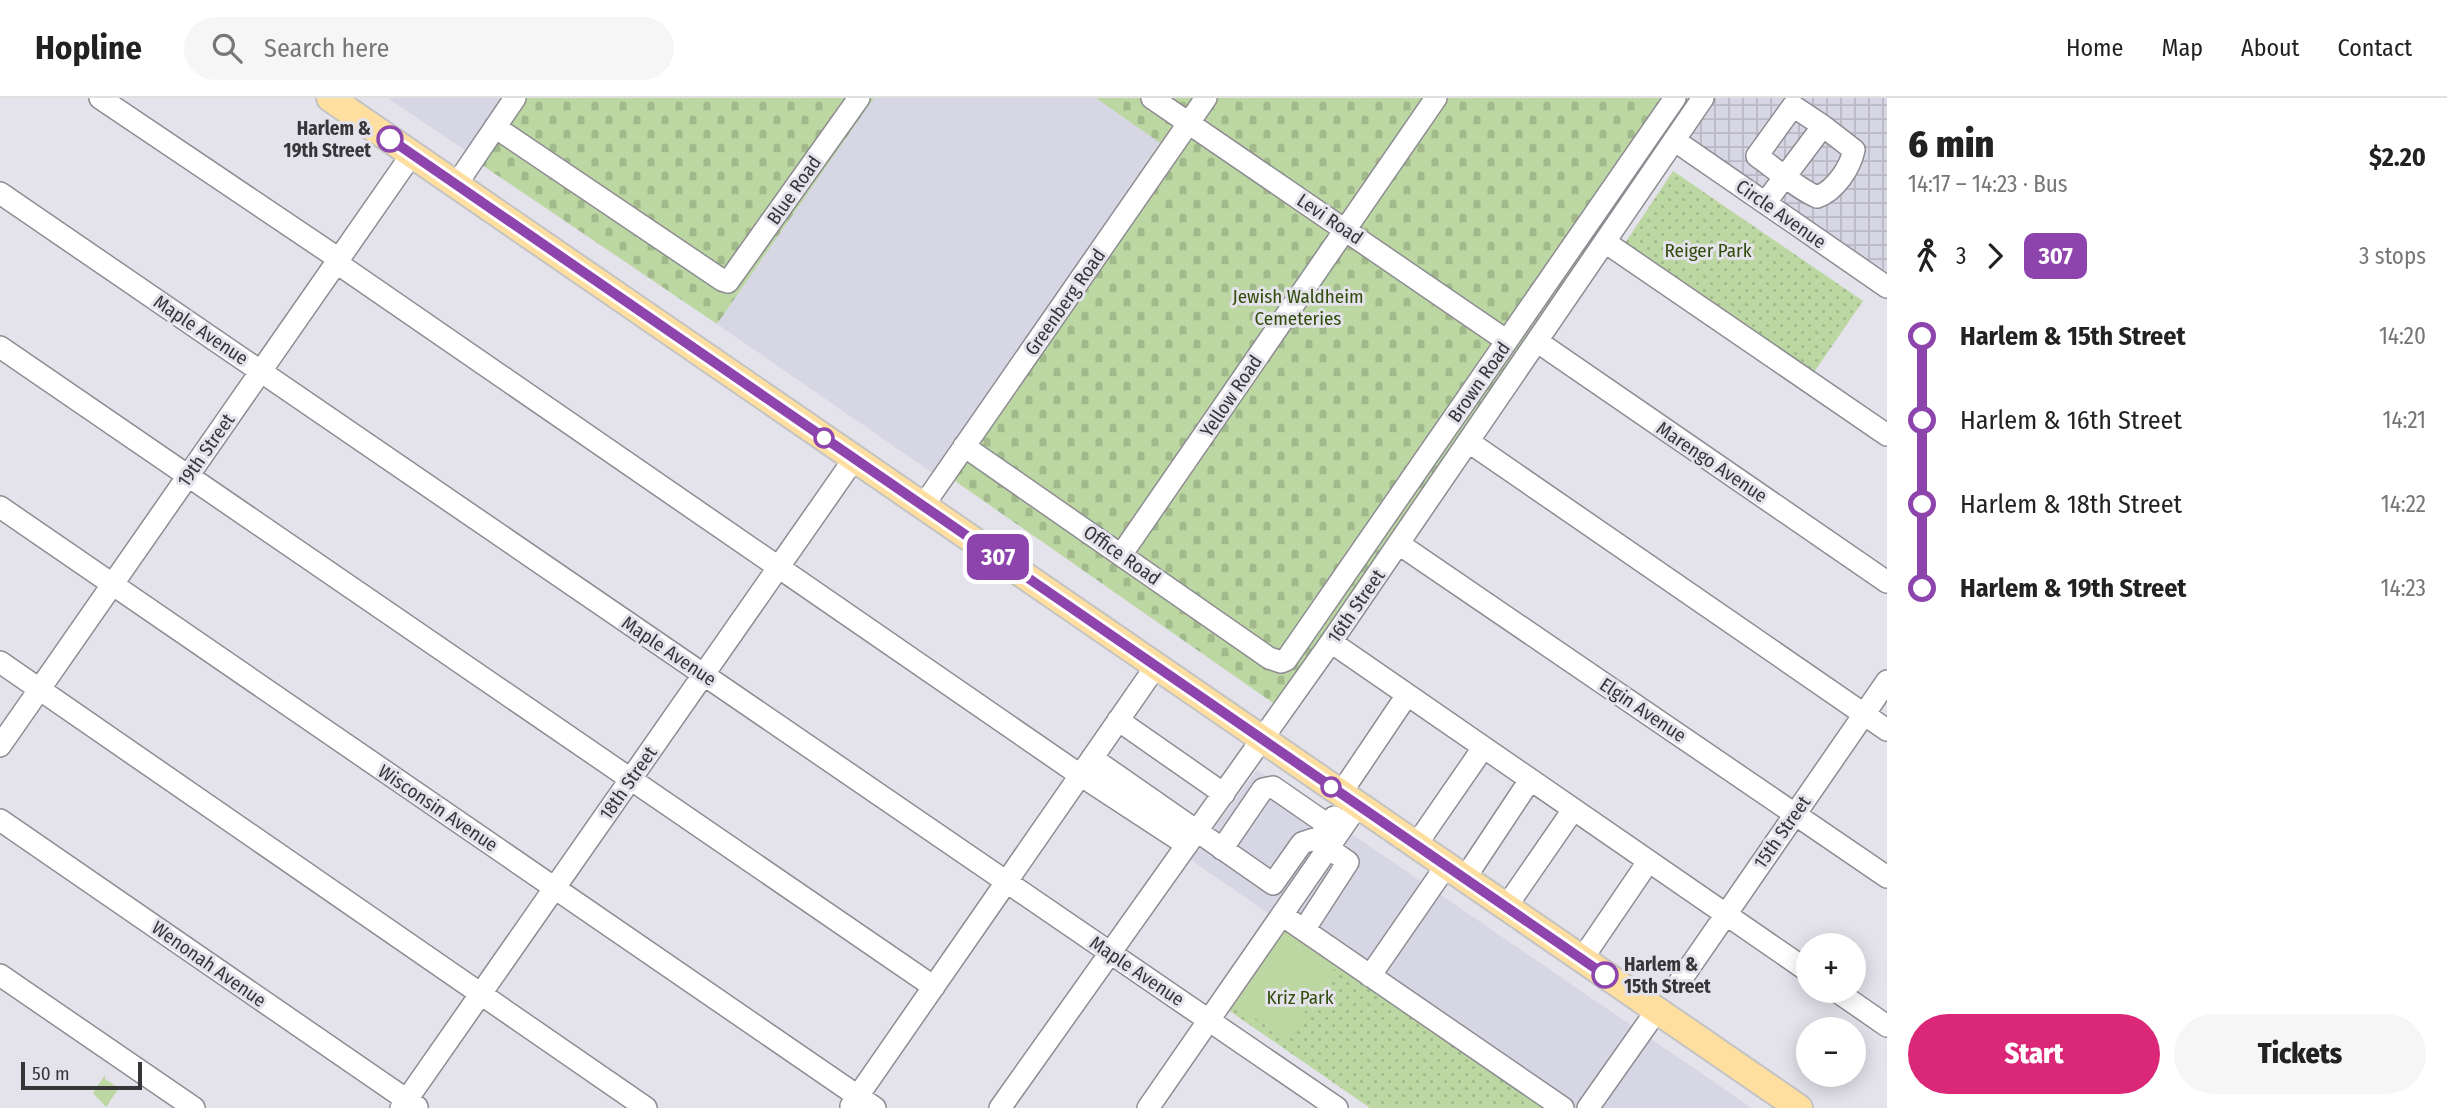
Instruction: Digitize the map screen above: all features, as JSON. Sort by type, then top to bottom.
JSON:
[{"type":"main road","points":[[330,98],[1800,1108]]},
{"type":"street","points":[[100,98],[778,567],[1192,839],[1222,849],[1273,884],[1304,930],[1563,1108]]},
{"type":"street","points":[[456,185],[515,98]]},
{"type":"street","name":"Blue Road","points":[[495,127],[728,282],[859,98]]},
{"type":"street","name":"Levi Road","points":[[1152,98],[1507,341]]},
{"type":"street","name":"Greenberg Road","points":[[923,506],[1206,98]]},
{"type":"street","name":"Yellow Road","points":[[1121,555],[1436,98]]},
{"type":"street","name":"Brown Road","points":[[1281,662],[1292,654],[1675,98]]},
{"type":"street","name":"16th Street","points":[[1000,1108],[1331,642],[1703,98]]},
{"type":"street","points":[[1793,106],[1823,126],[1854,150],[1852,162],[1828,193],[1817,197],[1757,156],[1793,106]]},
{"type":"street","points":[[1765,203],[1823,126]]},
{"type":"street","name":"Circle Avenue","points":[[1674,140],[1887,287]]},
{"type":"street","name":"19th Street","points":[[0,746],[412,154]]},
{"type":"street","name":"Maple Avenue","points":[[0,193],[1337,1108]]},
{"type":"street","points":[[1605,242],[1887,435]]},
{"type":"street","name":"Marengo Avenue","points":[[1538,342],[1887,582]]},
{"type":"street","points":[[0,347],[934,987]]},
{"type":"street","points":[[1469,442],[1887,730]]},
{"type":"street","name":"Office Road","points":[[964,446],[1269,658],[1281,662]]},
{"type":"street","name":"18th Street","points":[[409,1105],[481,995],[854,458]]},
{"type":"street","name":"Wisconsin Avenue","points":[[0,507],[555,888],[861,1104]]},
{"type":"street","name":"Elgin Avenue","points":[[1399,544],[1887,877]]},
{"type":"street","points":[[1331,642],[1796,963]]},
{"type":"street","points":[[0,662],[646,1108]]},
{"type":"street","points":[[861,1104],[934,987],[1156,666]]},
{"type":"street","name":"15th Street","points":[[1678,984],[1887,681]]},
{"type":"street","points":[[1148,1108],[1328,848],[1348,799],[1407,695]]},
{"type":"street","points":[[1118,720],[1224,794]]},
{"type":"street","points":[[1416,845],[1483,748]]},
{"type":"street","points":[[1370,976],[1530,780]]},
{"type":"street","points":[[1222,849],[1263,789],[1273,787],[1328,825]]},
{"type":"street","points":[[1273,884],[1302,843],[1320,837],[1348,799]]},
{"type":"street","points":[[1506,907],[1573,810]]},
{"type":"street","name":"Wenonah Avenue","points":[[0,820],[409,1105]]},
{"type":"street","points":[[1304,930],[1348,862],[1328,848]]},
{"type":"street","points":[[1582,959],[1648,862]]},
{"type":"street","points":[[0,975],[194,1108]]},
{"type":"street","points":[[1854,1003],[1887,1026]]},
{"type":"street","points":[[1588,1108],[1657,1010]]},
{"type":"shaded area","points":[[388,98],[507,98],[469,153]]},
{"type":"shaded area","points":[[874,98],[1096,98],[1160,142],[934,474],[717,324]]},
{"type":"shaded area","points":[[1694,98],[1887,98],[1887,272],[1674,128]]},
{"type":"shaded area","points":[[1257,770],[1752,1108],[1557,1108],[1265,911],[1191,860]]},
{"type":"green space","points":[[507,98],[874,98],[717,324],[479,163]]},
{"type":"green space","name":"Jewish Waldheim Cemeteries","points":[[1096,98],[1694,98],[1276,705],[945,474],[934,474],[1160,143]]},
{"type":"green space","name":"Reiger Park","points":[[1673,171],[1863,301],[1812,375],[1623,246]]},
{"type":"green space","name":"Kriz Park","points":[[1280,919],[1555,1108],[1370,1108],[1221,1005]]},
{"type":"green space","points":[[1283,928],[1337,965],[1286,1039],[1232,1002]]},
{"type":"green space","points":[[105,1075],[105,1079],[119,1088],[106,1107],[93,1093]]},
{"type":"bus line","name":"307","points":[[390,139],[1605,975]]},
{"type":"place","name":"Harlem & 19th Street","points":[[390,139]]},
{"type":"place","name":"Harlem & 15th Street","points":[[1605,975]]}]
